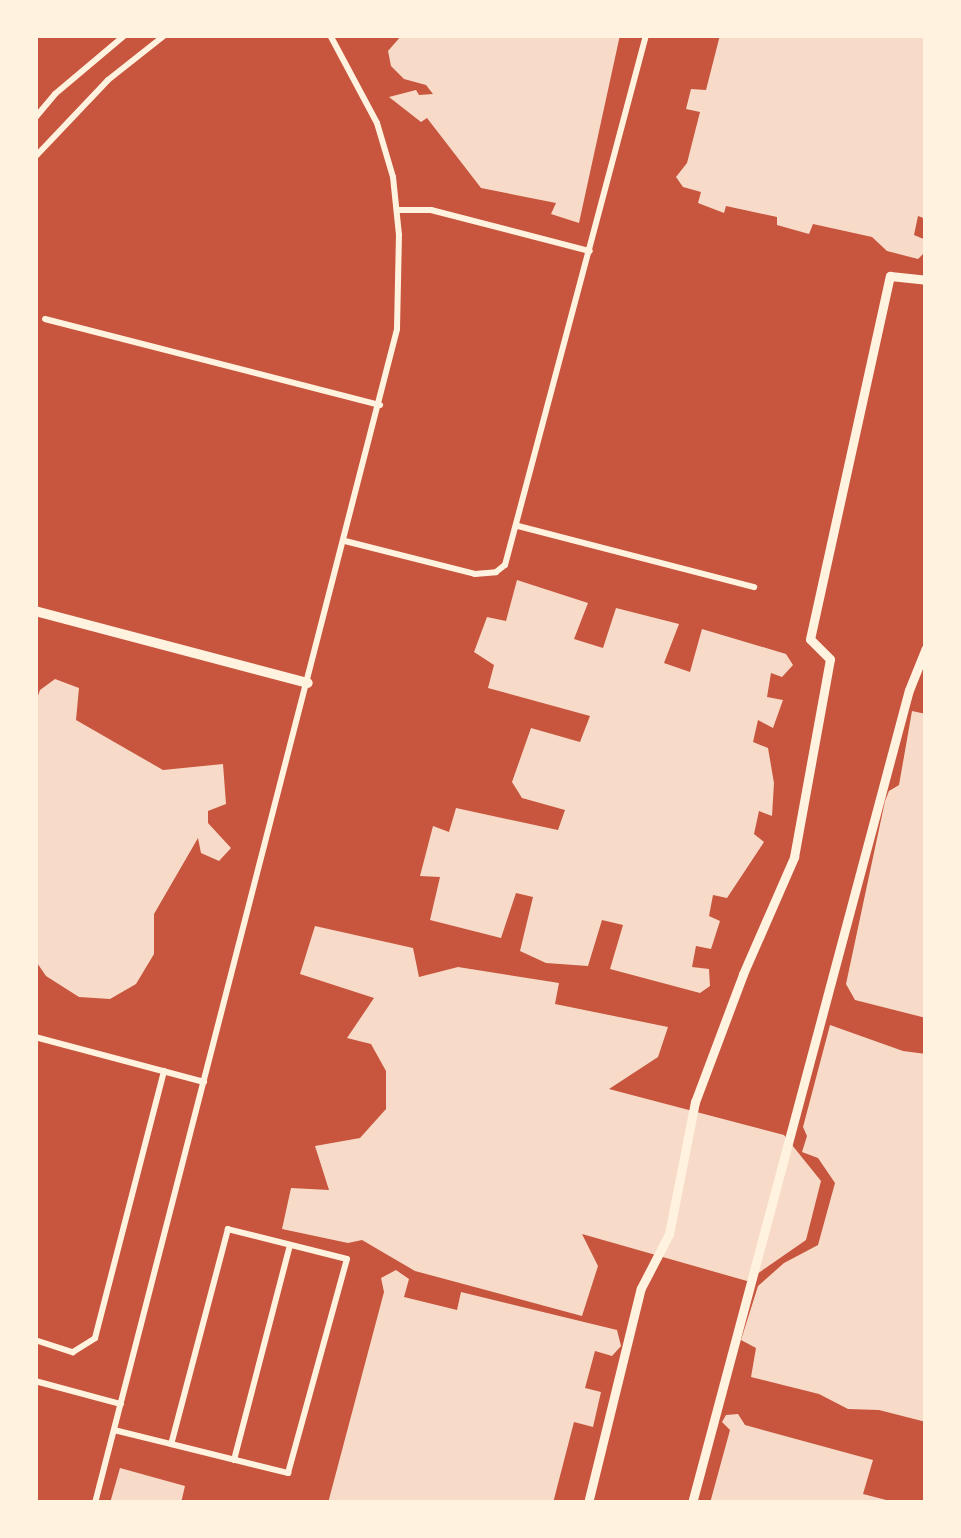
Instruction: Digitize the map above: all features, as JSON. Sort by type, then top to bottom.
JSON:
[{"type":"street","points":[[588,1503],[641,1288],[670,1234],[695,1102],[743,974],[794,857],[830,659],[810,640],[890,276],[926,280]]},
{"type":"street","points":[[35,611],[308,684]]},
{"type":"street","points":[[692,1503],[909,690],[926,648]]},
{"type":"lane","points":[[35,118],[55,94],[124,35]]},
{"type":"lane","points":[[35,157],[108,80],[165,35]]},
{"type":"lane","points":[[95,1503],[397,329],[394,178],[377,122],[330,35]]},
{"type":"lane","points":[[345,541],[475,574],[496,572],[505,565],[646,35]]},
{"type":"lane","points":[[397,210],[431,210],[590,250]]},
{"type":"lane","points":[[45,320],[380,405]]},
{"type":"lane","points":[[518,526],[754,587]]},
{"type":"lane","points":[[35,1037],[204,1082]]},
{"type":"lane","points":[[35,1340],[73,1352],[95,1338],[164,1071]]},
{"type":"lane","points":[[114,1430],[288,1473],[346,1259],[228,1229],[171,1444]]},
{"type":"lane","points":[[234,1460],[290,1245]]},
{"type":"lane","points":[[35,1382],[121,1404]]},
{"type":"building","points":[[402,35],[620,35],[579,223],[551,214],[556,203],[481,188],[427,118],[421,122],[389,97],[416,90],[419,95],[433,94],[426,85],[404,79],[391,66],[388,51]]},
{"type":"building","points":[[720,35],[926,35],[926,219],[918,216],[914,235],[926,240],[926,251],[918,259],[887,251],[872,237],[813,224],[809,234],[777,225],[777,217],[726,206],[724,213],[698,203],[701,192],[683,187],[676,177],[687,163],[700,112],[686,109],[691,89],[706,90]]},
{"type":"building","points":[[517,580],[588,603],[574,639],[603,648],[616,608],[679,624],[664,663],[690,672],[702,629],[786,654],[793,665],[782,677],[771,673],[767,697],[783,700],[773,728],[758,720],[753,742],[768,748],[774,783],[772,816],[759,811],[754,834],[764,842],[727,898],[713,895],[709,916],[720,921],[711,949],[696,946],[692,967],[709,969],[710,986],[700,993],[610,969],[623,925],[602,920],[588,966],[546,963],[520,951],[533,897],[516,893],[501,938],[430,920],[440,877],[420,876],[433,826],[449,832],[456,808],[558,830],[565,810],[522,798],[512,782],[531,728],[580,742],[590,716],[488,688],[494,665],[474,652],[487,617],[506,621]]},
{"type":"building","points":[[55,679],[79,688],[76,720],[163,770],[223,764],[226,804],[208,811],[208,823],[231,848],[219,861],[201,853],[198,838],[154,914],[154,954],[136,984],[110,999],[79,997],[46,976],[35,960],[35,704],[40,690]]},
{"type":"building","points":[[912,711],[926,714],[926,1018],[855,1000],[846,984],[885,801],[889,791],[899,785]]},
{"type":"building","points":[[315,926],[413,948],[419,977],[458,967],[559,983],[555,1004],[668,1027],[658,1057],[609,1089],[784,1135],[821,1181],[806,1240],[747,1281],[582,1234],[598,1266],[582,1316],[415,1271],[362,1240],[348,1243],[282,1229],[291,1188],[329,1190],[315,1146],[360,1138],[386,1109],[386,1071],[371,1044],[347,1038],[374,998],[300,974]]},
{"type":"building","points":[[830,1025],[903,1051],[926,1054],[926,1422],[879,1410],[848,1409],[819,1394],[751,1377],[756,1348],[741,1340],[758,1286],[784,1263],[818,1245],[835,1183],[818,1158],[802,1152],[807,1136],[803,1127]]},
{"type":"building","points":[[396,1270],[409,1279],[404,1297],[457,1310],[461,1292],[617,1330],[621,1346],[612,1356],[595,1351],[585,1388],[601,1392],[593,1427],[574,1422],[553,1503],[328,1503],[384,1292],[381,1278]]},
{"type":"building","points":[[738,1414],[745,1425],[873,1460],[863,1494],[898,1503],[710,1503],[730,1430],[722,1422],[726,1415]]},
{"type":"building","points":[[120,1468],[185,1486],[181,1503],[110,1503]]}]
